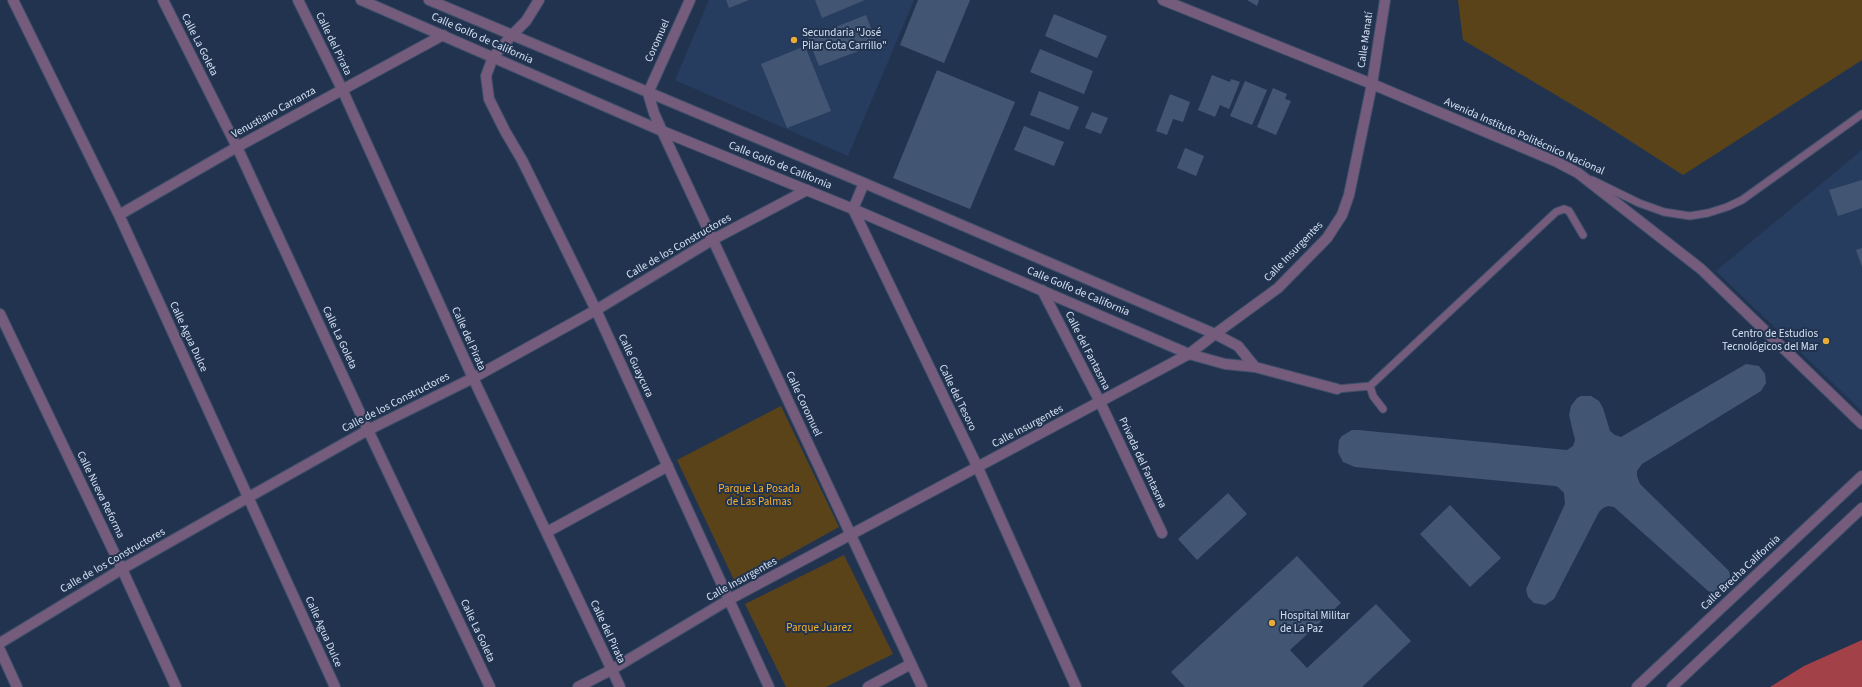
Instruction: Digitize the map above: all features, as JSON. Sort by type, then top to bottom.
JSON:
[{"type":"street","name":"Calle Agua Dulce","points":[[13,0],[119,216],[335,687]]},
{"type":"street","name":"Calle La Goleta","points":[[164,0],[237,147],[368,430],[490,687]]},
{"type":"street","name":"Calle del Pirata","points":[[298,0],[342,89],[473,378],[620,687]]},
{"type":"street","name":"Calle Golfo de California","points":[[361,0],[662,131],[853,209],[1189,354],[1225,364],[1255,367],[1337,389]]},
{"type":"street","name":"Calle Golfo de California","points":[[429,0],[648,93],[864,182],[1215,334],[1238,346],[1255,367]]},
{"type":"street","points":[[492,57],[526,21],[539,0]]},
{"type":"street","name":"Coromuel","points":[[648,93],[690,0]]},
{"type":"street","name":"Avenida Instituto Politécnico Nacional","points":[[1163,0],[1372,84],[1557,162],[1578,173]]},
{"type":"street","name":"Calle Manatí","points":[[1372,84],[1384,0]]},
{"type":"street","name":"Venustiano Carranza","points":[[119,216],[237,147],[443,35]]},
{"type":"street","name":"Calle Guaycura","points":[[492,57],[486,76],[489,99],[522,160],[596,310],[730,599],[769,687]]},
{"type":"street","name":"Calle Insurgentes","points":[[578,687],[611,670],[730,599],[978,468],[1189,354],[1278,288],[1327,238],[1342,215],[1349,195],[1372,84]]},
{"type":"street","name":"Calle Coromuel","points":[[648,93],[654,113],[712,240],[852,534],[922,687]]},
{"type":"street","points":[[1578,173],[1701,269],[1862,424]]},
{"type":"street","points":[[853,209],[864,182]]},
{"type":"street","name":"Calle de los Constructores","points":[[0,643],[122,569],[368,430],[473,378],[596,310],[712,240],[807,190]]},
{"type":"street","name":"Calle del Tesoro","points":[[853,209],[978,468],[1076,687]]},
{"type":"street","name":"Calle del Fantasma","points":[[1042,290],[1100,402]]},
{"type":"street","name":"Calle Nueva Reforma","points":[[0,314],[122,569],[176,687]]},
{"type":"street","name":"Privada del Fantasma","points":[[1100,402],[1162,533]]},
{"type":"street","points":[[547,532],[668,466]]},
{"type":"street","name":"Calle Brecha California","points":[[1637,687],[1862,476]]},
{"type":"street","points":[[1672,687],[1862,508]]},
{"type":"street","points":[[0,650],[17,687]]},
{"type":"street","points":[[868,687],[911,664]]},
{"type":"lane","name":"Avenida Instituto Politécnico Nacional","points":[[1578,173],[1639,202],[1664,212],[1690,216],[1708,213],[1742,200],[1862,114]]},
{"type":"lane","points":[[1337,389],[1370,386],[1556,212],[1564,209],[1569,211],[1583,235]]},
{"type":"lane","points":[[1370,386],[1376,403],[1382,409]]},
{"type":"shaded area","name":"Secundaria \"José Pilar Cota Carrillo\"","points":[[709,0],[914,0],[848,156],[675,80]]},
{"type":"shaded area","name":"Centro de Estudios Tecnológicos del Mar","points":[[1862,150],[1862,411],[1716,271]]},
{"type":"shaded area","points":[[1862,640],[1862,687],[1770,687],[1804,666]]},
{"type":"green space","points":[[1458,0],[1862,0],[1862,60],[1683,175],[1593,117],[1463,40]]},
{"type":"green space","name":"Parque La Posada de Las Palmas","points":[[781,406],[839,527],[736,584],[677,460]]},
{"type":"green space","name":"Parque Juarez","points":[[844,555],[893,654],[826,687],[786,687],[745,604]]},
{"type":"building","points":[[726,0],[749,0],[729,8]]},
{"type":"building","points":[[815,0],[865,0],[822,18]]},
{"type":"building","points":[[918,0],[970,0],[944,63],[900,45]]},
{"type":"building","points":[[1247,0],[1259,0],[1257,6]]},
{"type":"building","points":[[1054,14],[1107,36],[1097,58],[1045,36]]},
{"type":"building","points":[[866,15],[877,44],[819,66],[808,38]]},
{"type":"building","points":[[805,46],[831,111],[787,128],[761,64]]},
{"type":"building","points":[[1040,49],[1093,71],[1084,94],[1030,72]]},
{"type":"building","points":[[937,70],[1015,102],[970,209],[893,178]]},
{"type":"building","points":[[1212,75],[1230,82],[1231,79],[1240,82],[1229,109],[1220,105],[1215,117],[1198,110]]},
{"type":"building","points":[[1245,81],[1267,90],[1252,125],[1230,116]]},
{"type":"building","points":[[1273,88],[1287,94],[1285,99],[1291,101],[1276,135],[1257,127]]},
{"type":"building","points":[[1039,91],[1079,107],[1069,130],[1030,115]]},
{"type":"building","points":[[1170,94],[1190,102],[1183,122],[1173,119],[1167,135],[1156,131]]},
{"type":"building","points":[[1092,112],[1108,118],[1101,134],[1085,128]]},
{"type":"building","points":[[1024,126],[1064,142],[1054,166],[1014,150]]},
{"type":"building","points":[[1185,148],[1204,156],[1196,176],[1177,168]]},
{"type":"building","points":[[1862,180],[1862,208],[1838,216],[1829,190]]},
{"type":"building","points":[[1862,248],[1862,267],[1856,250]]},
{"type":"building","points":[[1746,364],[1759,366],[1765,374],[1766,383],[1761,391],[1642,464],[1637,471],[1640,484],[1729,571],[1729,585],[1720,593],[1710,592],[1707,590],[1614,507],[1608,506],[1599,512],[1554,599],[1545,605],[1534,603],[1528,597],[1526,589],[1565,504],[1564,493],[1558,487],[1355,467],[1343,462],[1338,452],[1339,440],[1342,436],[1352,430],[1567,450],[1573,446],[1575,440],[1569,415],[1571,406],[1577,398],[1581,396],[1591,396],[1599,401],[1603,408],[1610,431],[1621,437]]},
{"type":"building","points":[[1228,493],[1247,514],[1197,560],[1178,539]]},
{"type":"building","points":[[1450,505],[1501,558],[1470,587],[1420,534]]},
{"type":"building","name":"Hospital Militar de La Paz","points":[[1297,556],[1341,603],[1290,650],[1307,668],[1376,604],[1411,641],[1362,687],[1185,687],[1171,672]]},
{"type":"place","name":"Secundaria \"José Pilar Cota Carrillo\"","points":[[794,40]]},
{"type":"place","name":"Centro de Estudios Tecnológicos del Mar","points":[[1826,341]]},
{"type":"place","name":"Hospital Militar de La Paz","points":[[1272,623]]}]
